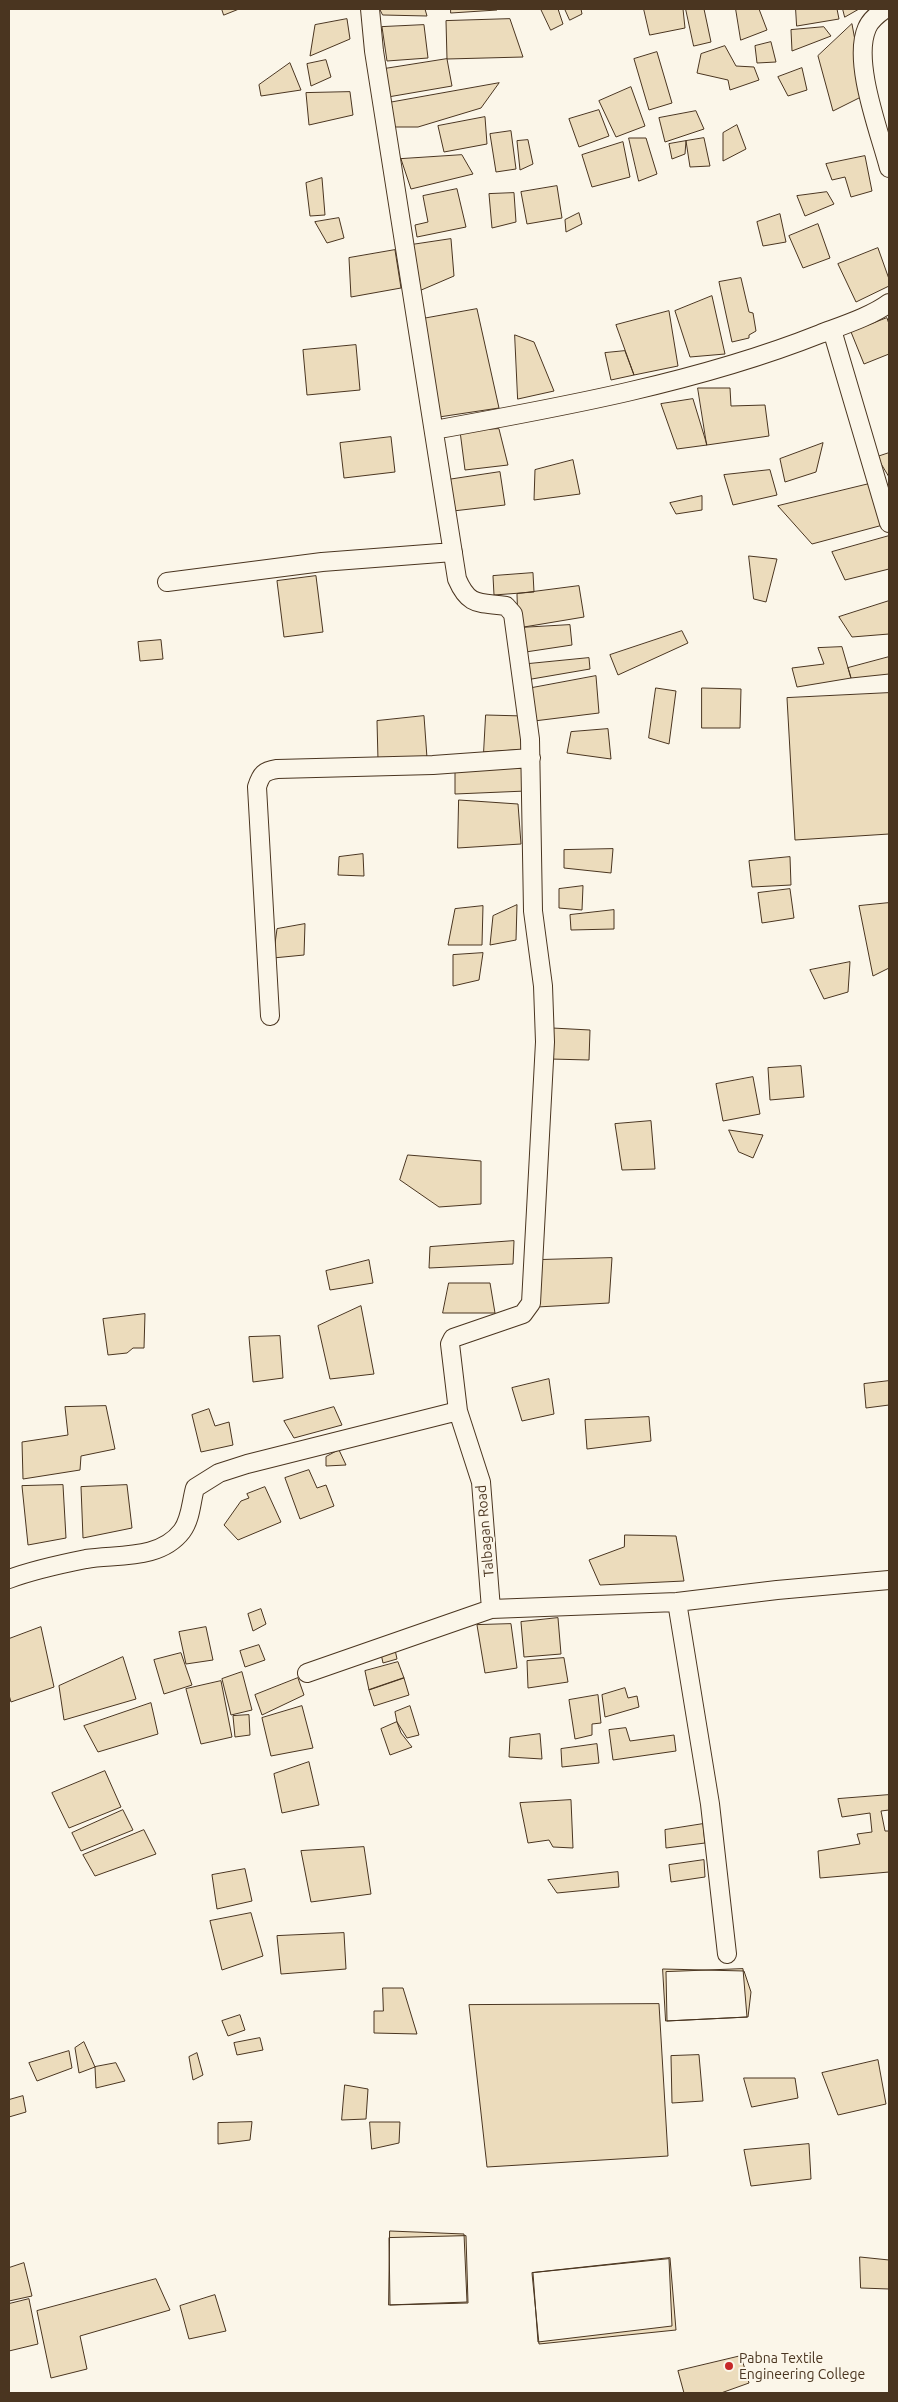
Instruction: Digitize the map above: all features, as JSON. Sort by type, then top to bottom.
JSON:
[{"type":"street","points":[[270,1016],[257,787],[261,775],[268,770],[277,769],[433,765],[531,758],[513,614],[506,606],[479,604],[462,592],[456,579],[374,51],[370,9]]},
{"type":"street","points":[[885,9],[877,14],[867,28],[862,48],[865,78],[889,168]]},
{"type":"street","points":[[434,430],[542,410],[726,366],[832,330],[889,303]]},
{"type":"street","points":[[832,330],[889,523]]},
{"type":"street","points":[[167,582],[322,562],[452,552]]},
{"type":"street","name":"Talbagan Road","points":[[491,1609],[481,1482],[458,1411],[450,1344],[453,1338],[518,1316],[528,1310],[531,1303],[545,1042],[542,986],[534,911],[531,758]]},
{"type":"street","points":[[9,1579],[86,1559],[150,1552],[170,1543],[183,1530],[190,1515],[195,1488],[219,1473],[302,1449],[370,1434],[458,1411]]},
{"type":"street","points":[[308,1673],[491,1609],[677,1602],[777,1590],[889,1580]]},
{"type":"street","points":[[677,1602],[710,1804],[728,1954]]},
{"type":"building","points":[[222,9],[239,9],[224,15]]},
{"type":"building","points":[[380,9],[425,9],[427,16],[383,15]]},
{"type":"building","points":[[451,9],[497,9],[497,10],[451,13]]},
{"type":"building","points":[[541,9],[558,9],[563,24],[551,30]]},
{"type":"building","points":[[565,9],[581,9],[582,14],[570,20]]},
{"type":"building","points":[[644,9],[683,9],[685,28],[650,35]]},
{"type":"building","points":[[686,9],[704,9],[711,42],[694,46]]},
{"type":"building","points":[[736,9],[759,9],[767,30],[741,40]]},
{"type":"building","points":[[796,9],[837,9],[839,19],[797,26]]},
{"type":"building","points":[[843,9],[859,9],[845,17]]},
{"type":"building","points":[[347,19],[350,39],[310,56],[315,25]]},
{"type":"building","points":[[510,19],[523,57],[447,59],[446,21]]},
{"type":"building","points":[[852,24],[865,95],[833,111],[818,56]]},
{"type":"building","points":[[424,25],[428,58],[387,61],[382,27]]},
{"type":"building","points":[[824,27],[831,36],[792,51],[791,30]]},
{"type":"building","points":[[771,42],[776,62],[757,63],[755,46]]},
{"type":"building","points":[[725,46],[736,66],[754,67],[759,80],[730,90],[728,80],[697,73],[701,54]]},
{"type":"building","points":[[657,52],[672,103],[649,110],[634,59]]},
{"type":"building","points":[[447,59],[452,86],[388,97],[384,69]]},
{"type":"building","points":[[326,60],[331,77],[311,86],[307,64]]},
{"type":"building","points":[[290,63],[301,90],[261,96],[259,85]]},
{"type":"building","points":[[802,68],[807,90],[788,96],[778,77]]},
{"type":"building","points":[[499,83],[481,108],[418,127],[392,127],[388,103]]},
{"type":"building","points":[[631,87],[645,126],[616,137],[599,101]]},
{"type":"building","points":[[350,92],[353,115],[309,125],[306,93]]},
{"type":"building","points":[[599,110],[609,136],[579,147],[569,119]]},
{"type":"building","points":[[696,111],[704,129],[665,142],[659,118]]},
{"type":"building","points":[[485,117],[487,144],[444,152],[438,126]]},
{"type":"building","points":[[737,125],[746,149],[723,161],[723,133]]},
{"type":"building","points":[[511,131],[516,169],[496,172],[490,134]]},
{"type":"building","points":[[629,138],[646,138],[657,174],[639,181]]},
{"type":"building","points":[[704,138],[710,166],[690,167],[686,141]]},
{"type":"building","points":[[528,140],[533,164],[520,170],[517,141]]},
{"type":"building","points":[[686,141],[685,154],[672,159],[669,144]]},
{"type":"building","points":[[623,142],[630,177],[592,187],[582,155]]},
{"type":"building","points":[[462,155],[473,174],[411,189],[401,159]]},
{"type":"building","points":[[865,156],[872,191],[851,197],[845,177],[832,180],[826,164]]},
{"type":"building","points":[[322,178],[325,215],[310,216],[306,183]]},
{"type":"building","points":[[557,186],[562,218],[527,224],[521,192]]},
{"type":"building","points":[[457,189],[466,227],[417,237],[415,225],[428,222],[423,196]]},
{"type":"building","points":[[827,192],[834,204],[805,216],[797,196]]},
{"type":"building","points":[[514,193],[516,222],[492,228],[489,194]]},
{"type":"building","points":[[579,213],[582,224],[566,232],[565,220]]},
{"type":"building","points":[[780,214],[786,242],[763,246],[757,222]]},
{"type":"building","points":[[339,218],[344,238],[327,243],[315,222]]},
{"type":"building","points":[[818,224],[830,258],[803,268],[789,236]]},
{"type":"building","points":[[451,239],[454,276],[419,291],[411,245]]},
{"type":"building","points":[[878,248],[889,279],[889,286],[856,302],[838,264]]},
{"type":"building","points":[[395,250],[401,288],[351,297],[349,258]]},
{"type":"building","points":[[741,278],[749,312],[753,313],[756,331],[749,335],[749,338],[732,342],[719,282]]},
{"type":"building","points":[[712,296],[725,354],[690,357],[675,311]]},
{"type":"building","points":[[477,309],[499,408],[439,417],[422,319]]},
{"type":"building","points":[[669,311],[678,366],[634,375],[616,325]]},
{"type":"building","points":[[887,318],[889,324],[889,354],[864,364],[851,332]]},
{"type":"building","points":[[515,335],[534,342],[554,391],[518,399]]},
{"type":"building","points":[[356,345],[360,390],[307,395],[303,350]]},
{"type":"building","points":[[625,351],[634,375],[611,380],[605,353]]},
{"type":"building","points":[[698,388],[730,388],[731,406],[765,405],[769,436],[707,445]]},
{"type":"building","points":[[693,399],[707,445],[677,449],[661,404]]},
{"type":"building","points":[[499,429],[508,465],[465,470],[460,431]]},
{"type":"building","points":[[391,437],[395,472],[344,478],[340,443]]},
{"type":"building","points":[[823,443],[816,472],[785,482],[780,459]]},
{"type":"building","points":[[889,453],[889,477],[877,457]]},
{"type":"building","points":[[573,460],[580,494],[534,500],[535,470]]},
{"type":"building","points":[[770,470],[777,495],[733,505],[724,475]]},
{"type":"building","points":[[500,472],[505,505],[453,511],[447,480]]},
{"type":"building","points":[[869,484],[883,525],[812,544],[778,506]]},
{"type":"building","points":[[702,496],[702,510],[676,514],[670,503]]},
{"type":"building","points":[[889,536],[889,569],[845,580],[832,552]]},
{"type":"building","points":[[749,556],[777,559],[766,602],[754,599]]},
{"type":"building","points":[[533,573],[534,592],[494,595],[493,576]]},
{"type":"building","points":[[316,576],[323,632],[284,637],[277,581]]},
{"type":"building","points":[[579,586],[584,617],[518,628],[517,594]]},
{"type":"building","points":[[889,601],[889,634],[852,637],[839,617]]},
{"type":"building","points":[[570,625],[572,645],[519,653],[518,628]]},
{"type":"building","points":[[682,631],[688,643],[618,675],[610,655]]},
{"type":"building","points":[[161,640],[163,659],[140,661],[138,642]]},
{"type":"building","points":[[842,647],[851,678],[797,687],[792,668],[824,664],[818,648]]},
{"type":"building","points":[[889,657],[889,674],[851,678],[848,668]]},
{"type":"building","points":[[589,658],[590,669],[526,680],[528,664]]},
{"type":"building","points":[[596,676],[599,713],[534,721],[532,688]]},
{"type":"building","points":[[656,688],[676,691],[669,744],[649,738]]},
{"type":"building","points":[[702,688],[741,689],[740,728],[702,728]]},
{"type":"building","points":[[889,693],[889,834],[795,840],[787,698]]},
{"type":"building","points":[[486,715],[524,716],[530,749],[484,752]]},
{"type":"building","points":[[424,716],[427,758],[378,760],[377,721]]},
{"type":"building","points":[[608,729],[611,759],[567,753],[571,732]]},
{"type":"building","points":[[527,765],[526,791],[455,794],[455,772]]},
{"type":"building","points":[[459,800],[518,804],[521,844],[458,848]]},
{"type":"building","points":[[613,849],[611,873],[564,868],[564,850]]},
{"type":"building","points":[[363,854],[364,876],[338,875],[339,857]]},
{"type":"building","points":[[790,857],[791,885],[752,887],[749,861]]},
{"type":"building","points":[[583,886],[582,910],[559,908],[559,889]]},
{"type":"building","points":[[790,889],[794,918],[762,923],[758,893]]},
{"type":"building","points":[[889,903],[889,968],[873,976],[859,906]]},
{"type":"building","points":[[517,905],[516,940],[490,945],[493,916]]},
{"type":"building","points":[[483,906],[482,945],[448,945],[455,909]]},
{"type":"building","points":[[614,910],[614,929],[571,930],[570,915]]},
{"type":"building","points":[[305,924],[304,955],[273,958],[277,929]]},
{"type":"building","points":[[483,953],[479,980],[453,986],[453,955]]},
{"type":"building","points":[[850,962],[848,992],[824,999],[810,970]]},
{"type":"building","points":[[552,1028],[590,1030],[589,1060],[550,1059]]},
{"type":"building","points":[[801,1066],[804,1097],[770,1100],[768,1068]]},
{"type":"building","points":[[753,1077],[760,1114],[723,1121],[716,1084]]},
{"type":"building","points":[[651,1121],[655,1169],[622,1170],[615,1124]]},
{"type":"building","points":[[729,1130],[763,1135],[753,1158],[739,1152]]},
{"type":"building","points":[[408,1155],[481,1161],[481,1204],[439,1207],[400,1180]]},
{"type":"building","points":[[514,1241],[513,1264],[429,1268],[430,1247]]},
{"type":"building","points":[[612,1258],[609,1303],[537,1307],[538,1260]]},
{"type":"building","points":[[369,1260],[373,1283],[330,1290],[326,1271]]},
{"type":"building","points":[[449,1283],[490,1283],[495,1313],[443,1313]]},
{"type":"building","points":[[361,1306],[374,1374],[330,1379],[318,1326]]},
{"type":"building","points":[[145,1314],[144,1348],[133,1348],[127,1353],[108,1355],[103,1319]]},
{"type":"building","points":[[280,1336],[283,1378],[253,1382],[249,1337]]},
{"type":"building","points":[[549,1379],[554,1414],[522,1421],[512,1388]]},
{"type":"building","points":[[889,1381],[889,1405],[866,1408],[864,1384]]},
{"type":"building","points":[[106,1406],[115,1449],[81,1456],[80,1470],[23,1479],[22,1442],[68,1435],[65,1407]]},
{"type":"building","points":[[334,1407],[342,1425],[294,1438],[284,1421]]},
{"type":"building","points":[[209,1409],[215,1426],[229,1422],[233,1445],[201,1452],[192,1415]]},
{"type":"building","points":[[649,1417],[651,1441],[587,1449],[585,1420]]},
{"type":"building","points":[[339,1450],[346,1465],[326,1466],[326,1457]]},
{"type":"building","points":[[309,1470],[317,1488],[326,1485],[334,1506],[300,1519],[285,1478]]},
{"type":"building","points":[[63,1485],[66,1538],[28,1545],[22,1486]]},
{"type":"building","points":[[127,1485],[132,1528],[83,1538],[81,1487]]},
{"type":"building","points":[[265,1487],[281,1522],[238,1540],[224,1525],[241,1501],[249,1498],[247,1494]]},
{"type":"building","points":[[625,1535],[676,1536],[684,1581],[600,1585],[589,1560],[624,1547]]},
{"type":"building","points":[[261,1609],[266,1624],[253,1631],[248,1614]]},
{"type":"building","points":[[558,1618],[561,1654],[524,1657],[521,1622]]},
{"type":"building","points":[[511,1624],[517,1668],[485,1673],[477,1625]]},
{"type":"building","points":[[41,1627],[54,1687],[11,1702],[9,1695],[9,1639]]},
{"type":"building","points":[[206,1627],[213,1660],[186,1664],[179,1632]]},
{"type":"building","points":[[259,1645],[265,1660],[245,1667],[240,1651]]},
{"type":"building","points":[[394,1645],[397,1659],[383,1663],[380,1649]]},
{"type":"building","points":[[181,1653],[192,1685],[164,1694],[154,1660]]},
{"type":"building","points":[[123,1657],[136,1699],[64,1720],[59,1686]]},
{"type":"building","points":[[564,1658],[568,1682],[528,1688],[527,1661]]},
{"type":"building","points":[[398,1662],[404,1678],[369,1690],[365,1671]]},
{"type":"building","points":[[242,1672],[252,1710],[231,1715],[222,1679]]},
{"type":"building","points":[[298,1678],[304,1695],[262,1715],[255,1695]]},
{"type":"building","points":[[404,1678],[409,1695],[374,1706],[369,1690]]},
{"type":"building","points":[[221,1681],[232,1737],[201,1744],[186,1689]]},
{"type":"building","points":[[625,1688],[628,1698],[637,1696],[639,1707],[605,1717],[602,1695]]},
{"type":"building","points":[[598,1695],[601,1723],[592,1724],[592,1735],[575,1739],[569,1700]]},
{"type":"building","points":[[151,1703],[158,1734],[98,1752],[84,1726]]},
{"type":"building","points":[[302,1706],[313,1748],[271,1756],[262,1718]]},
{"type":"building","points":[[410,1706],[419,1735],[407,1738],[397,1722],[395,1712]]},
{"type":"building","points":[[249,1715],[250,1735],[235,1737],[233,1716]]},
{"type":"building","points":[[397,1722],[401,1733],[412,1747],[390,1755],[381,1729]]},
{"type":"building","points":[[626,1728],[630,1741],[674,1735],[676,1751],[613,1760],[609,1730]]},
{"type":"building","points":[[540,1734],[542,1759],[509,1757],[510,1738]]},
{"type":"building","points":[[597,1744],[599,1763],[562,1767],[561,1749]]},
{"type":"building","points":[[309,1762],[319,1805],[282,1813],[274,1774]]},
{"type":"building","points":[[105,1771],[121,1807],[69,1828],[52,1793]]},
{"type":"building","points":[[889,1795],[889,1810],[881,1811],[885,1831],[889,1831],[889,1872],[820,1878],[818,1851],[860,1844],[857,1834],[872,1832],[870,1813],[842,1817],[838,1799]]},
{"type":"building","points":[[571,1800],[573,1848],[553,1847],[549,1840],[528,1843],[520,1803]]},
{"type":"building","points":[[123,1810],[133,1830],[81,1851],[72,1833]]},
{"type":"building","points":[[703,1824],[705,1843],[666,1848],[665,1830]]},
{"type":"building","points":[[144,1830],[156,1854],[95,1876],[83,1855]]},
{"type":"building","points":[[364,1847],[371,1894],[311,1902],[301,1851]]},
{"type":"building","points":[[704,1860],[705,1877],[671,1882],[669,1865]]},
{"type":"building","points":[[245,1869],[252,1901],[217,1909],[212,1875]]},
{"type":"building","points":[[618,1872],[619,1887],[557,1893],[548,1880]]},
{"type":"building","points":[[251,1913],[263,1956],[222,1970],[210,1921]]},
{"type":"building","points":[[344,1933],[346,1969],[281,1974],[277,1936]]},
{"type":"building","points":[[663,1969],[744,1971],[751,1992],[748,2017],[666,2021]]},
{"type":"building","points":[[743,1969],[747,2017],[667,2021],[666,1972]]},
{"type":"building","points":[[383,1988],[403,1988],[417,2034],[374,2033],[374,2011],[383,2011]]},
{"type":"building","points":[[659,2004],[668,2156],[487,2167],[469,2005]]},
{"type":"building","points":[[240,2015],[245,2030],[228,2036],[222,2021]]},
{"type":"building","points":[[260,2038],[263,2050],[237,2055],[234,2043]]},
{"type":"building","points":[[84,2042],[95,2067],[79,2073],[75,2048]]},
{"type":"building","points":[[69,2051],[72,2068],[37,2081],[29,2063]]},
{"type":"building","points":[[197,2053],[203,2075],[193,2080],[189,2057]]},
{"type":"building","points":[[699,2055],[703,2101],[672,2103],[671,2056]]},
{"type":"building","points":[[878,2060],[886,2104],[838,2115],[822,2073]]},
{"type":"building","points":[[116,2063],[125,2081],[96,2088],[95,2067]]},
{"type":"building","points":[[744,2078],[795,2078],[798,2098],[752,2107]]},
{"type":"building","points":[[345,2085],[368,2089],[366,2119],[342,2120]]},
{"type":"building","points":[[23,2096],[26,2112],[9,2117],[9,2100]]},
{"type":"building","points":[[252,2122],[250,2140],[218,2144],[218,2123]]},
{"type":"building","points":[[370,2122],[400,2122],[399,2143],[372,2149]]},
{"type":"building","points":[[809,2144],[811,2179],[751,2186],[744,2150]]},
{"type":"building","points":[[390,2231],[464,2234],[467,2302],[389,2305]]},
{"type":"building","points":[[466,2236],[468,2303],[390,2305],[389,2238]]},
{"type":"building","points":[[860,2257],[889,2260],[889,2289],[861,2288]]},
{"type":"building","points":[[670,2258],[676,2330],[539,2344],[532,2273]]},
{"type":"building","points":[[669,2259],[672,2326],[538,2342],[533,2273]]},
{"type":"building","points":[[24,2263],[32,2296],[9,2301],[9,2268]]},
{"type":"building","points":[[156,2279],[170,2310],[80,2336],[87,2369],[51,2378],[37,2311]]},
{"type":"building","points":[[215,2295],[226,2331],[189,2339],[180,2306]]},
{"type":"building","points":[[29,2299],[38,2344],[9,2351],[9,2304]]},
{"type":"building","points":[[741,2356],[749,2383],[721,2393],[684,2393],[678,2371]]},
{"type":"place","name":"Pabna Textile Engineering College","points":[[729,2366]]}]
